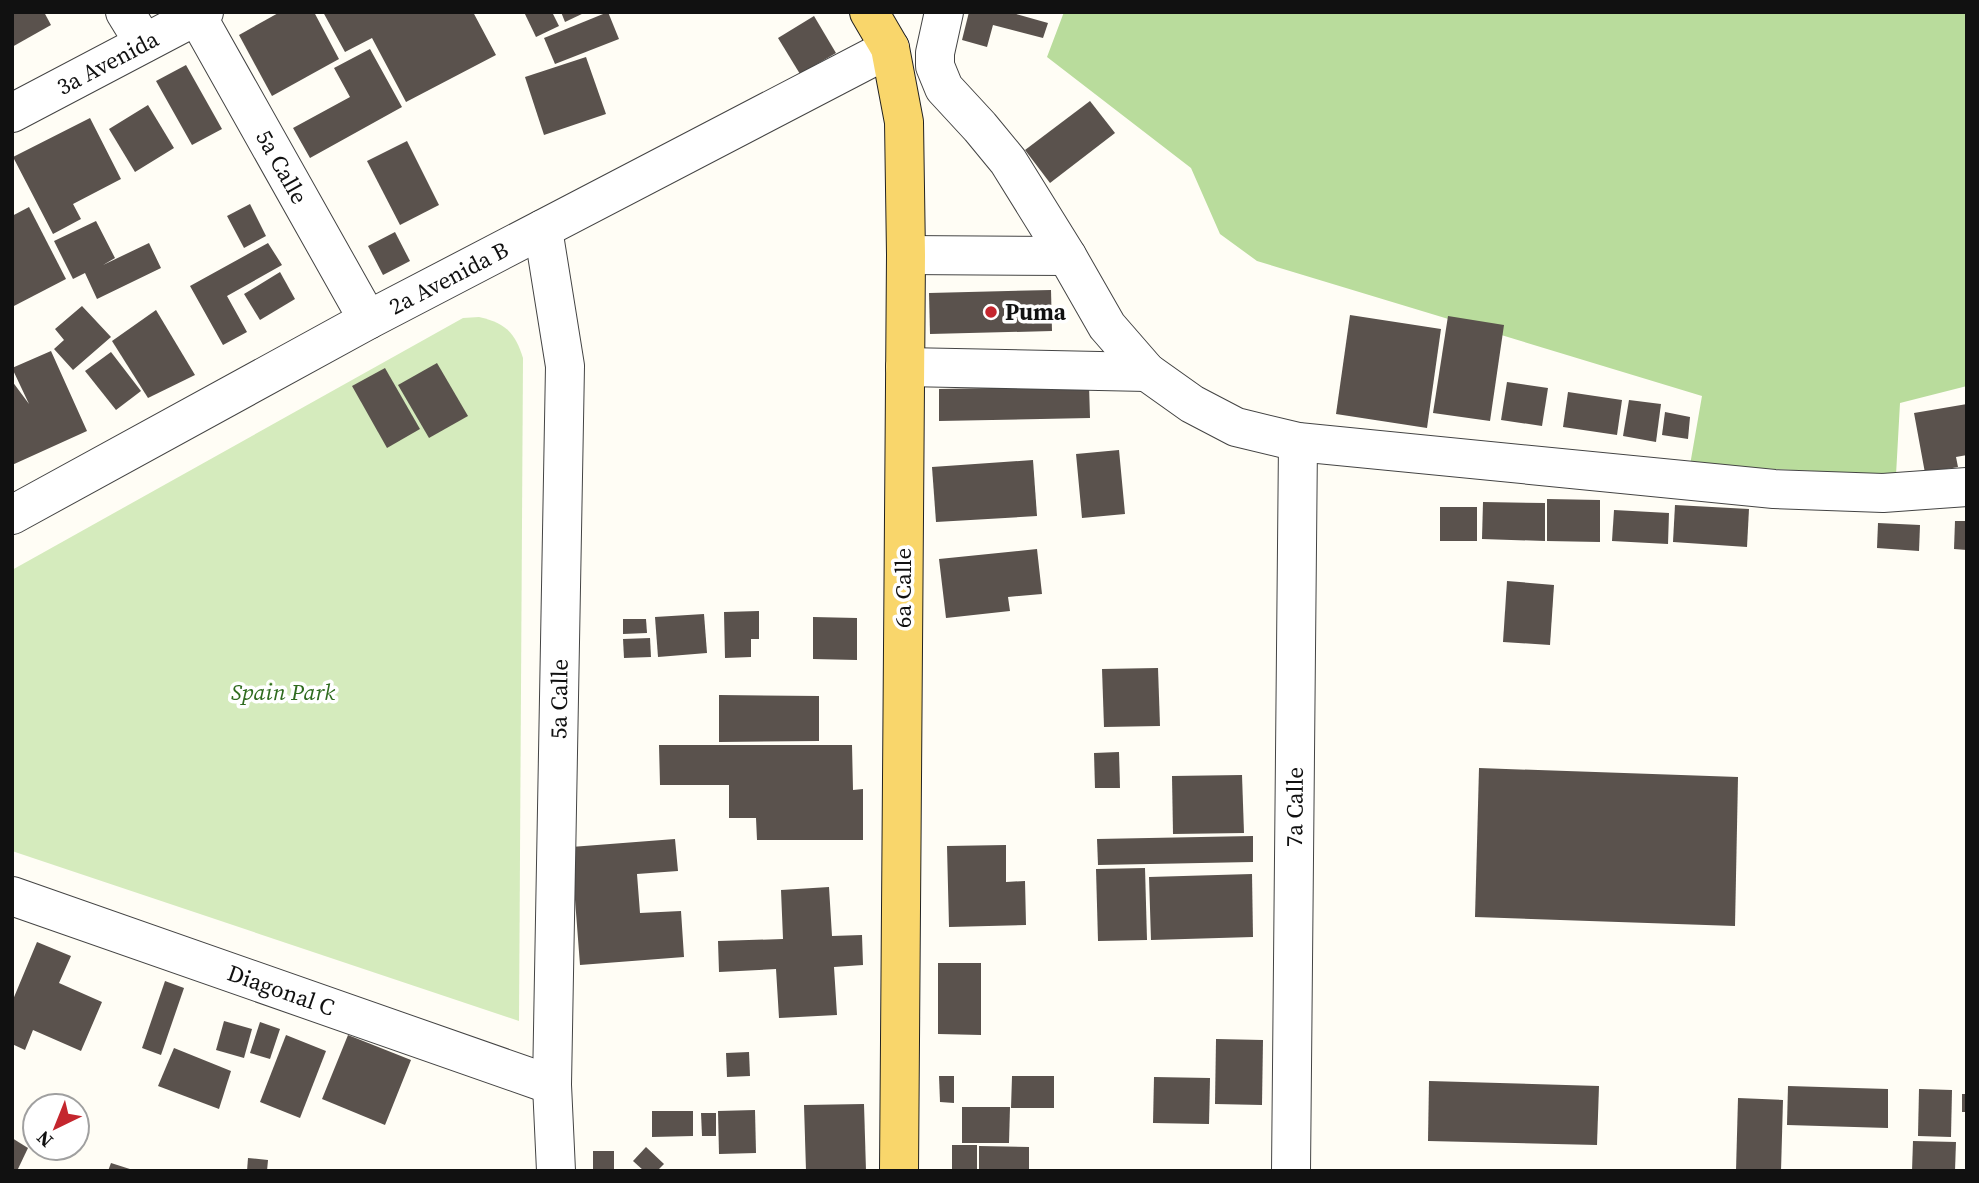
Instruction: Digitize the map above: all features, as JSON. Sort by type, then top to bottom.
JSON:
[{"type":"main road","name":"6a Calle","points":[[869,12],[890,48],[904,122],[906,256],[900,1171]]},
{"type":"street","points":[[944,12],[934,53],[935,66],[944,88],[1008,161],[1107,326],[1147,372],[1192,404],[1236,427],[1298,442],[1774,489],[1883,493],[1967,486]]},
{"type":"street","name":"3a Avenida","points":[[12,113],[135,28],[200,14]]},
{"type":"street","name":"5a Calle","points":[[200,14],[368,320]]},
{"type":"street","name":"2a Avenida B","points":[[12,515],[368,320],[890,48]]},
{"type":"street","name":"5a Calle","points":[[544,229],[565,366],[552,1085],[556,1171]]},
{"type":"street","points":[[906,256],[1067,256]]},
{"type":"street","points":[[905,367],[1147,372]]},
{"type":"street","name":"7a Calle","points":[[1291,1171],[1298,442]]},
{"type":"street","name":"Diagonal C","points":[[12,896],[552,1085]]},
{"type":"green space","points":[[1064,12],[1967,12],[1967,386],[1900,403],[1896,475],[1690,465],[1702,396],[1257,261],[1220,234],[1191,168],[1047,57]]},
{"type":"green space","name":"Spain Park","points":[[479,317],[496,322],[508,330],[523,358],[519,1021],[12,851],[12,570],[463,318]]},
{"type":"building","points":[[12,12],[44,12],[51,25],[12,47]]},
{"type":"building","points":[[280,12],[314,12],[339,59],[272,96],[239,35]]},
{"type":"building","points":[[323,12],[473,12],[496,55],[406,102],[372,38],[345,52]]},
{"type":"building","points":[[524,12],[552,12],[559,26],[536,37]]},
{"type":"building","points":[[561,12],[586,12],[565,22]]},
{"type":"building","points":[[608,12],[619,39],[555,64],[544,38]]},
{"type":"building","points":[[969,12],[1009,12],[1048,23],[1043,38],[993,25],[987,47],[962,40]]},
{"type":"building","points":[[814,16],[836,53],[800,74],[778,38]]},
{"type":"building","points":[[370,49],[402,107],[310,158],[293,128],[350,97],[334,68]]},
{"type":"building","points":[[586,57],[606,114],[544,135],[525,77]]},
{"type":"building","points":[[186,65],[222,129],[192,145],[156,81]]},
{"type":"building","points":[[1090,101],[1115,133],[1050,183],[1025,150]]},
{"type":"building","points":[[148,105],[174,148],[135,172],[109,129]]},
{"type":"building","points":[[90,118],[121,179],[73,204],[81,219],[53,234],[13,157]]},
{"type":"building","points":[[407,141],[439,205],[400,225],[367,161]]},
{"type":"building","points":[[250,204],[266,236],[244,248],[227,216]]},
{"type":"building","points":[[29,207],[66,279],[12,307],[12,216]]},
{"type":"building","points":[[96,221],[115,258],[103,265],[149,243],[161,268],[97,299],[85,273],[73,279],[54,241]]},
{"type":"building","points":[[395,232],[410,261],[383,275],[368,246]]},
{"type":"building","points":[[268,243],[282,265],[227,296],[247,332],[223,345],[190,286]]},
{"type":"building","points":[[280,272],[295,299],[260,320],[244,294]]},
{"type":"building","name":"Puma","points":[[1051,290],[1052,331],[930,334],[929,293]]},
{"type":"building","points":[[82,306],[111,337],[73,370],[54,349],[64,340],[55,329]]},
{"type":"building","points":[[156,310],[195,375],[148,398],[112,341]]},
{"type":"building","points":[[1350,315],[1441,329],[1427,428],[1336,414]]},
{"type":"building","points":[[1448,316],[1504,325],[1490,421],[1433,413]]},
{"type":"building","points":[[51,351],[87,431],[12,465],[12,381],[29,404],[12,368]]},
{"type":"building","points":[[111,352],[141,391],[116,410],[85,371]]},
{"type":"building","points":[[437,363],[468,416],[429,438],[398,385]]},
{"type":"building","points":[[385,368],[420,429],[387,448],[352,386]]},
{"type":"building","points":[[1507,382],[1548,388],[1542,426],[1501,420]]},
{"type":"building","points":[[1089,386],[1090,418],[939,421],[939,389]]},
{"type":"building","points":[[1568,392],[1622,400],[1617,435],[1563,427]]},
{"type":"building","points":[[1629,400],[1661,404],[1656,442],[1623,436]]},
{"type":"building","points":[[1967,404],[1967,455],[1956,457],[1958,467],[1925,473],[1914,413]]},
{"type":"building","points":[[1665,412],[1690,417],[1688,439],[1662,435]]},
{"type":"building","points":[[1119,450],[1125,514],[1082,518],[1076,454]]},
{"type":"building","points":[[1033,460],[1037,516],[936,522],[932,467]]},
{"type":"building","points":[[1547,499],[1600,500],[1600,542],[1547,541]]},
{"type":"building","points":[[1483,502],[1545,503],[1545,541],[1482,539]]},
{"type":"building","points":[[1675,505],[1749,509],[1747,547],[1673,542]]},
{"type":"building","points":[[1440,507],[1477,507],[1477,541],[1440,541]]},
{"type":"building","points":[[1614,510],[1669,513],[1668,544],[1612,541]]},
{"type":"building","points":[[1955,521],[1967,521],[1967,550],[1954,549]]},
{"type":"building","points":[[1878,523],[1920,525],[1919,551],[1877,548]]},
{"type":"building","points":[[1037,549],[1042,594],[1008,597],[1010,611],[946,618],[939,559]]},
{"type":"building","points":[[1507,581],[1554,585],[1550,645],[1503,642]]},
{"type":"building","points":[[759,611],[759,639],[751,639],[751,657],[725,658],[724,612]]},
{"type":"building","points":[[704,614],[707,653],[658,657],[655,617]]},
{"type":"building","points":[[813,617],[857,618],[857,660],[813,659]]},
{"type":"building","points":[[623,619],[646,619],[647,633],[623,634]]},
{"type":"building","points":[[650,638],[651,657],[624,658],[623,639]]},
{"type":"building","points":[[1158,668],[1160,726],[1104,727],[1102,669]]},
{"type":"building","points":[[719,695],[819,696],[819,741],[719,742]]},
{"type":"building","points":[[659,745],[852,745],[853,790],[863,789],[863,840],[757,840],[756,818],[729,818],[729,785],[660,785]]},
{"type":"building","points":[[1119,752],[1120,788],[1095,788],[1094,753]]},
{"type":"building","points":[[1479,768],[1738,777],[1735,926],[1475,917]]},
{"type":"building","points":[[1242,775],[1244,833],[1173,834],[1172,776]]},
{"type":"building","points":[[1253,836],[1253,862],[1098,865],[1097,839]]},
{"type":"building","points":[[675,839],[678,871],[637,874],[640,913],[681,911],[684,957],[580,965],[571,847]]},
{"type":"building","points":[[1006,845],[1006,882],[1025,881],[1026,925],[949,927],[947,846]]},
{"type":"building","points":[[1145,868],[1147,940],[1098,941],[1096,869]]},
{"type":"building","points":[[1252,874],[1253,937],[1151,940],[1149,877]]},
{"type":"building","points":[[829,887],[832,936],[862,935],[863,965],[834,967],[837,1015],[779,1018],[776,969],[719,972],[718,941],[783,939],[781,890]]},
{"type":"building","points":[[37,942],[71,956],[59,983],[102,1002],[81,1051],[33,1030],[25,1050],[12,1044],[12,1002]]},
{"type":"building","points":[[938,963],[981,963],[981,1035],[938,1034]]},
{"type":"building","points":[[165,981],[184,988],[161,1055],[142,1048]]},
{"type":"building","points":[[224,1021],[252,1029],[244,1058],[216,1050]]},
{"type":"building","points":[[260,1022],[280,1029],[270,1059],[250,1053]]},
{"type":"building","points":[[286,1035],[326,1051],[300,1118],[260,1102]]},
{"type":"building","points":[[348,1035],[411,1060],[385,1125],[322,1099]]},
{"type":"building","points":[[1216,1039],[1263,1040],[1262,1105],[1215,1104]]},
{"type":"building","points":[[174,1048],[231,1071],[219,1109],[158,1086]]},
{"type":"building","points":[[749,1052],[750,1076],[727,1077],[726,1053]]},
{"type":"building","points":[[939,1076],[954,1076],[954,1103],[940,1102]]},
{"type":"building","points":[[1012,1076],[1054,1076],[1054,1108],[1011,1108]]},
{"type":"building","points":[[1154,1077],[1210,1078],[1209,1124],[1153,1123]]},
{"type":"building","points":[[1429,1081],[1599,1086],[1597,1145],[1428,1141]]},
{"type":"building","points":[[1788,1086],[1888,1089],[1888,1128],[1787,1125]]},
{"type":"building","points":[[1919,1089],[1952,1090],[1951,1137],[1918,1136]]},
{"type":"building","points":[[1962,1094],[1967,1094],[1967,1112],[1962,1112]]},
{"type":"building","points":[[1738,1098],[1783,1100],[1781,1171],[1736,1171]]},
{"type":"building","points":[[864,1104],[866,1171],[806,1171],[804,1105]]},
{"type":"building","points":[[962,1107],[1010,1107],[1009,1143],[962,1143]]},
{"type":"building","points":[[755,1110],[756,1153],[719,1154],[718,1111]]},
{"type":"building","points":[[652,1111],[693,1111],[693,1136],[652,1137]]},
{"type":"building","points":[[701,1113],[716,1113],[716,1136],[702,1136]]},
{"type":"building","points":[[12,1138],[21,1144],[21,1162],[17,1171],[12,1171]]},
{"type":"building","points":[[1913,1141],[1956,1142],[1955,1171],[1912,1171]]},
{"type":"building","points":[[952,1145],[977,1145],[977,1171],[952,1171]]},
{"type":"building","points":[[979,1146],[1029,1147],[1029,1171],[979,1171]]},
{"type":"building","points":[[646,1147],[664,1164],[657,1171],[644,1171],[633,1161]]},
{"type":"building","points":[[593,1151],[614,1151],[614,1170],[593,1171]]},
{"type":"building","points":[[248,1158],[268,1160],[267,1171],[247,1171]]},
{"type":"building","points":[[111,1163],[133,1170],[133,1171],[108,1171]]},
{"type":"place","name":"Puma","points":[[991,312]]}]
